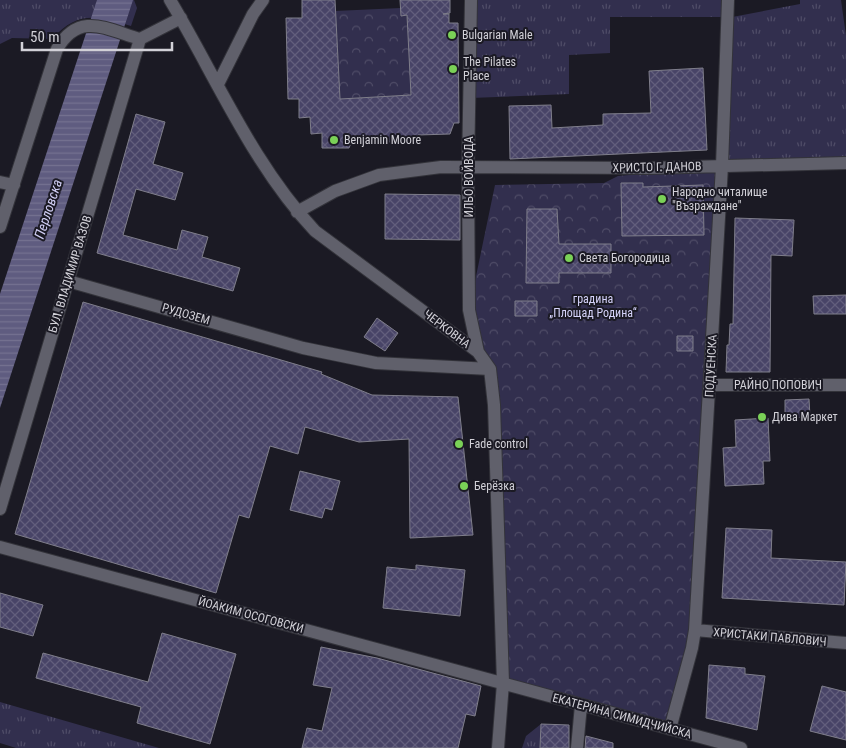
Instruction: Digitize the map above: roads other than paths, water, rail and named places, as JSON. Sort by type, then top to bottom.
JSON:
[{"type":"street","name":"ЧЕРКОВНА","points":[[170,0],[249,140],[297,212],[315,231],[478,352],[490,369],[494,405],[503,683],[498,748]]},
{"type":"street","points":[[218,84],[252,14],[263,0]]},
{"type":"street","name":"ИЛЬО ВОЙВОДА","points":[[471,0],[468,169],[469,310],[478,352]]},
{"type":"street","name":"ПОДУЕНСКА","points":[[670,729],[695,630],[722,166],[728,0]]},
{"type":"street","points":[[0,228],[56,49],[65,35],[78,26],[95,26],[140,39],[181,18]]},
{"type":"street","name":"БУЛ. ВЛАДИМИР ВАЗОВ","points":[[0,509],[140,39]]},
{"type":"street","name":"ХРИСТО Г. ДАНОВ","points":[[297,212],[335,191],[379,175],[441,167],[468,169],[846,163]]},
{"type":"street","points":[[0,182],[14,185]]},
{"type":"street","name":"РУДОЗЕМ","points":[[68,281],[303,348],[376,363],[490,369]]},
{"type":"street","name":"РАЙНО ПОПОВИЧ","points":[[710,385],[846,385]]},
{"type":"street","name":"ЙОАКИМ ОСОГОВСКИ","points":[[0,546],[503,683]]},
{"type":"street","name":"ХРИСТАКИ ПАВЛОВИЧ","points":[[695,630],[846,643]]},
{"type":"street","name":"ЕКАТЕРИНА СИМИДЧИЙСКА","points":[[503,683],[741,748]]},
{"type":"street","points":[[577,748],[581,705]]},
{"type":"water","name":"Перловска","points":[[97,0],[133,0],[0,408],[0,294]]},
{"type":"place","name":"Bulgarian Male","points":[[452,35]]},
{"type":"place","name":"The Pilates Place","points":[[453,69]]},
{"type":"place","name":"Benjamin Moore","points":[[334,140]]},
{"type":"place","name":"Народно читалище \"Възраждане\"","points":[[662,199]]},
{"type":"place","name":"Света Богородица","points":[[569,258]]},
{"type":"place","name":"Дива Маркет","points":[[762,417]]},
{"type":"place","name":"Fade control","points":[[459,444]]},
{"type":"place","name":"Берёзка","points":[[464,486]]},
{"type":"park label","name":"градина „Площад Родина“","points":[[593,306]]}]
